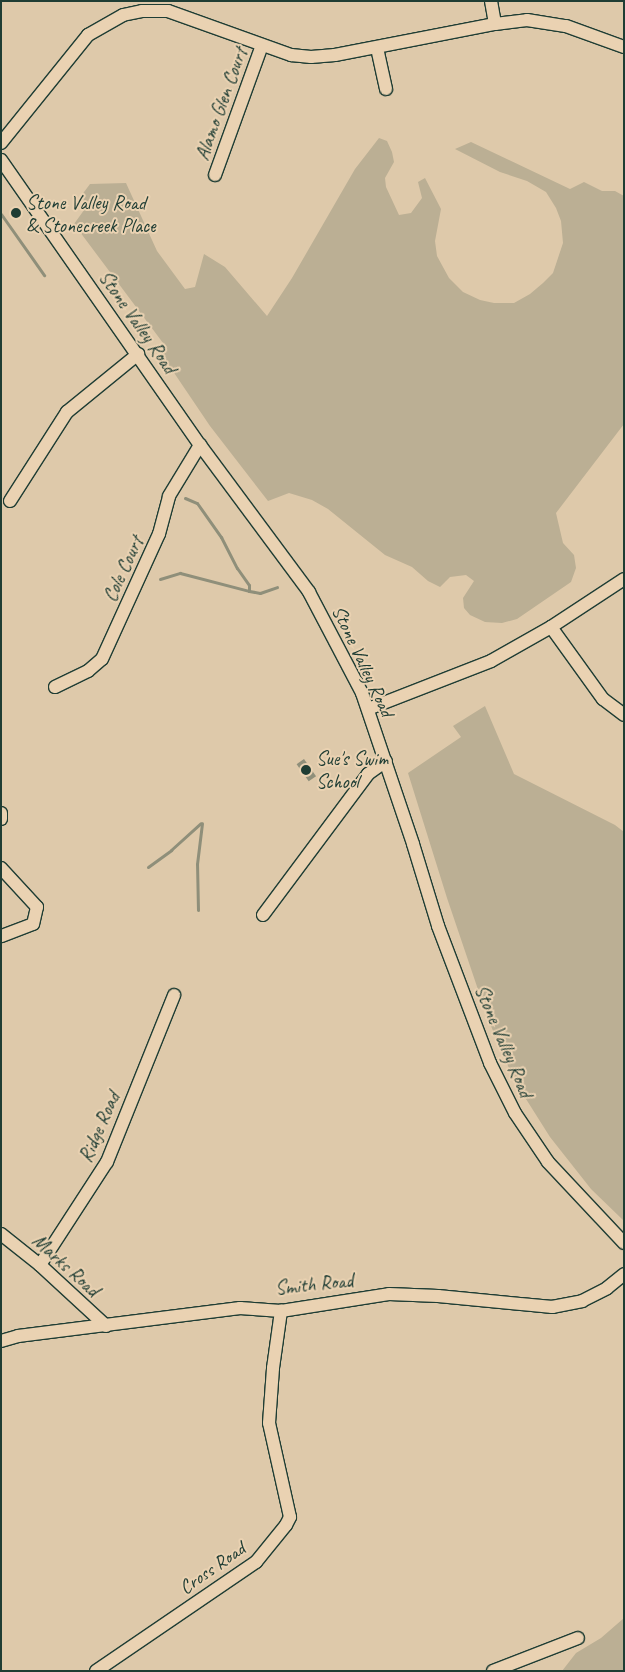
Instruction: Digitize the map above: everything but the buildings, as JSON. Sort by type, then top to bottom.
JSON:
[{"type":"street","points":[[491,1],[495,24]]},
{"type":"street","points":[[1,143],[88,34],[123,15],[142,10],[168,11],[291,55],[311,57],[376,48],[495,24],[527,20],[550,22],[624,47]]},
{"type":"street","name":"Alamo Glen Court","points":[[215,175],[262,45]]},
{"type":"street","points":[[376,48],[386,89]]},
{"type":"street","name":"Stone Valley Road","points":[[1,160],[200,445],[309,592],[362,693],[386,761],[438,926],[490,1063],[515,1113],[548,1162],[624,1243]]},
{"type":"street","points":[[10,501],[67,412],[138,354]]},
{"type":"street","name":"Cole Court","points":[[55,688],[88,671],[102,659],[159,534],[169,496],[200,445]]},
{"type":"street","points":[[368,709],[491,661],[551,626],[624,579]]},
{"type":"street","points":[[551,626],[603,700],[624,715]]},
{"type":"street","points":[[262,916],[368,774],[386,761]]},
{"type":"street","points":[[1,813],[1,819]]},
{"type":"street","points":[[1,868],[37,907],[33,924],[1,936]]},
{"type":"street","name":"Ridge Road","points":[[40,1265],[107,1162],[174,995]]},
{"type":"street","name":"Marks Road","points":[[1,1234],[40,1265],[106,1326]]},
{"type":"street","name":"Smith Road","points":[[1,1341],[18,1336],[240,1308],[281,1311],[389,1294],[438,1296],[552,1307],[582,1301],[607,1288],[624,1274]]},
{"type":"street","name":"Cross Road","points":[[96,1671],[256,1562],[286,1525],[290,1517],[270,1423],[272,1368],[281,1311]]},
{"type":"street","points":[[494,1671],[578,1638]]},
{"type":"shaded area","points":[[379,138],[387,141],[392,152],[394,162],[385,178],[386,187],[399,215],[411,213],[422,198],[418,182],[425,178],[441,209],[435,241],[437,256],[449,278],[463,292],[480,300],[494,303],[514,303],[530,294],[543,283],[553,273],[563,243],[561,221],[556,208],[546,192],[527,181],[500,172],[455,149],[471,142],[570,189],[584,182],[602,191],[615,191],[624,196],[624,424],[556,513],[563,543],[574,555],[576,568],[571,582],[517,619],[502,623],[485,622],[470,615],[464,608],[463,598],[474,581],[466,575],[450,577],[440,587],[428,581],[412,567],[385,555],[328,509],[312,500],[289,493],[268,501],[210,426],[160,352],[166,347],[74,224],[87,206],[81,196],[90,184],[126,183],[157,251],[185,289],[195,287],[204,254],[225,267],[267,316],[292,278],[355,169]]},
{"type":"shaded area","points":[[485,706],[514,774],[615,825],[624,832],[624,1221],[591,1189],[550,1137],[514,1080],[488,1019],[447,898],[408,773],[461,737],[453,726]]},
{"type":"shaded area","name":"Sue's Swim School","points":[[304,759],[316,776],[309,781],[297,764]]},
{"type":"shaded area","points":[[624,1618],[624,1671],[562,1671],[576,1653],[601,1638]]},
{"type":"waterway","points":[[1,214],[44,275]]},
{"type":"waterway","points":[[185,498],[197,503],[221,537],[237,568],[249,585],[249,591],[260,593],[277,587]]},
{"type":"waterway","points":[[160,579],[180,573],[249,591]]},
{"type":"waterway","points":[[148,867],[171,850],[201,823]]},
{"type":"waterway","points":[[198,910],[197,864],[202,823]]},
{"type":"place","name":"Stone Valley Road & Stonecreek Place","points":[[16,213]]},
{"type":"place","name":"Sue's Swim School","points":[[306,770]]}]
